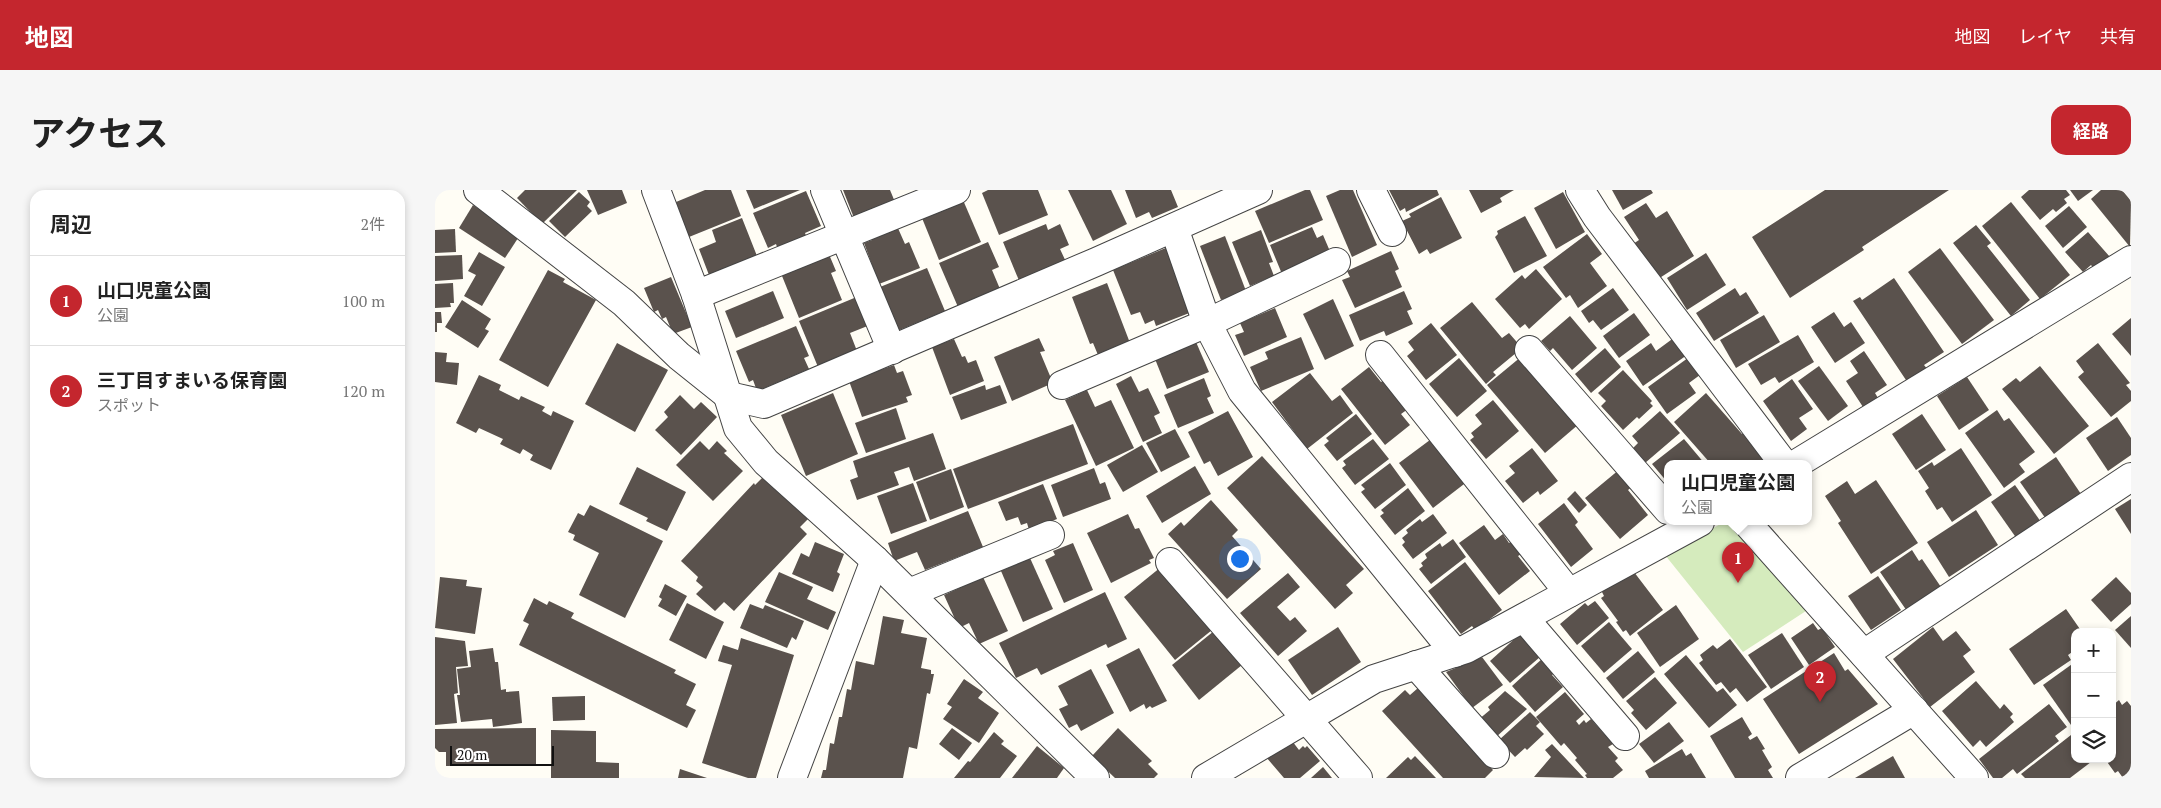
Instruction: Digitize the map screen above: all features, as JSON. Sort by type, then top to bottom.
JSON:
[{"type":"street","points":[[478,190],[624,303],[679,356],[729,396],[764,404],[1258,190]]},
{"type":"street","points":[[825,190],[891,350]]},
{"type":"street","points":[[696,295],[956,190]]},
{"type":"street","points":[[1371,190],[1392,232]]},
{"type":"street","points":[[1580,190],[1609,233],[1781,460]]},
{"type":"street","points":[[659,191],[696,295],[738,428],[766,462],[875,560],[1095,778]]},
{"type":"street","points":[[1174,228],[1207,323],[1242,391],[1455,653]]},
{"type":"street","points":[[1803,460],[2131,260]]},
{"type":"street","points":[[1062,385],[1207,323],[1336,262]]},
{"type":"street","points":[[1529,350],[1664,500]]},
{"type":"street","points":[[1380,355],[1569,593]]},
{"type":"street","points":[[1864,654],[2131,477]]},
{"type":"street","points":[[1206,778],[1374,679],[1467,649],[1569,593],[1677,525]]},
{"type":"street","points":[[1749,525],[1974,778]]},
{"type":"street","points":[[909,593],[1050,535]]},
{"type":"street","points":[[792,778],[796,763],[875,560]]},
{"type":"street","points":[[1170,562],[1358,778]]},
{"type":"street","points":[[1524,618],[1625,736]]},
{"type":"street","points":[[1416,665],[1495,754]]},
{"type":"street","points":[[1800,778],[1914,710]]},
{"type":"green space","points":[[1719,525],[1737,525],[1809,609],[1743,652],[1665,555]]},
{"type":"building","points":[[525,190],[577,190],[542,224],[517,198]]},
{"type":"building","points":[[587,190],[622,190],[627,203],[598,215]]},
{"type":"building","points":[[705,190],[731,190],[741,216],[689,237],[676,202]]},
{"type":"building","points":[[746,190],[800,190],[754,209]]},
{"type":"building","points":[[843,190],[890,190],[895,202],[854,218]]},
{"type":"building","points":[[988,190],[1038,190],[1048,215],[999,235],[982,193]]},
{"type":"building","points":[[1068,190],[1111,190],[1127,224],[1093,241]]},
{"type":"building","points":[[1125,190],[1171,190],[1178,207],[1152,218],[1149,212],[1136,218]]},
{"type":"building","points":[[1305,190],[1310,190],[1323,220],[1269,243],[1255,211]]},
{"type":"building","points":[[1340,190],[1353,190],[1377,245],[1352,257],[1326,196]]},
{"type":"building","points":[[1389,190],[1437,190],[1439,195],[1406,212],[1405,208],[1400,211]]},
{"type":"building","points":[[1469,190],[1514,190],[1500,198],[1502,202],[1481,213]]},
{"type":"building","points":[[1612,190],[1651,190],[1653,193],[1623,210]]},
{"type":"building","points":[[1825,190],[1949,190],[1862,247],[1864,250],[1790,298],[1752,237]]},
{"type":"building","points":[[2029,190],[2066,190],[2070,195],[2064,199],[2067,203],[2056,212],[2053,209],[2040,220],[2021,197]]},
{"type":"building","points":[[2070,190],[2093,190],[2078,201]]},
{"type":"building","points":[[2101,190],[2122,190],[2131,201],[2130,247],[2091,199]]},
{"type":"building","points":[[806,191],[821,226],[805,233],[807,238],[778,250],[776,244],[768,248],[753,213]]},
{"type":"building","points":[[579,192],[590,202],[587,206],[592,211],[565,237],[549,221]]},
{"type":"building","points":[[1563,192],[1585,232],[1556,249],[1534,208]]},
{"type":"building","points":[[1441,197],[1462,238],[1430,254],[1427,249],[1419,254],[1402,221],[1411,217],[1409,214]]},
{"type":"building","points":[[963,200],[981,242],[939,260],[922,218]]},
{"type":"building","points":[[2011,202],[2070,275],[2040,299],[1982,226]]},
{"type":"building","points":[[1646,203],[1656,218],[1667,211],[1694,256],[1658,279],[1633,244],[1639,240],[1624,217]]},
{"type":"building","points":[[473,205],[520,235],[505,258],[459,228]]},
{"type":"building","points":[[2069,206],[2087,227],[2063,248],[2045,226]]},
{"type":"building","points":[[1525,216],[1547,256],[1514,273],[1495,237],[1498,234],[1497,231]]},
{"type":"building","points":[[742,218],[757,256],[709,275],[699,249],[716,242],[712,230]]},
{"type":"building","points":[[1046,224],[1048,230],[1060,224],[1069,245],[1060,249],[1067,264],[1020,283],[1003,242]]},
{"type":"building","points":[[1976,225],[1991,243],[1987,246],[2030,300],[2011,316],[1953,243]]},
{"type":"building","points":[[897,226],[905,244],[909,242],[920,268],[879,284],[864,243],[872,240],[870,237]]},
{"type":"building","points":[[1312,227],[1317,238],[1323,235],[1332,256],[1282,274],[1270,245]]},
{"type":"building","points":[[455,229],[456,252],[435,253],[435,230]]},
{"type":"building","points":[[1261,230],[1273,262],[1269,263],[1274,276],[1250,286],[1232,242]]},
{"type":"building","points":[[2088,232],[2110,257],[2095,270],[2091,265],[2083,272],[2065,252]]},
{"type":"building","points":[[1587,234],[1602,254],[1590,263],[1607,286],[1578,308],[1570,295],[1566,298],[1543,267]]},
{"type":"building","points":[[1225,236],[1246,291],[1221,300],[1200,246]]},
{"type":"building","points":[[988,242],[999,267],[992,270],[1000,289],[958,307],[939,263]]},
{"type":"building","points":[[1168,247],[1179,274],[1176,275],[1181,288],[1197,310],[1156,326],[1154,320],[1145,324],[1140,312],[1131,315],[1113,270]]},
{"type":"building","points":[[1940,248],[1994,320],[1962,344],[1908,272]]},
{"type":"building","points":[[1391,251],[1399,269],[1395,271],[1402,287],[1355,308],[1342,280],[1350,277],[1347,271]]},
{"type":"building","points":[[479,252],[505,267],[482,306],[464,296],[476,275],[468,271]]},
{"type":"building","points":[[828,252],[836,271],[831,273],[842,300],[799,318],[780,271]]},
{"type":"building","points":[[1706,253],[1726,285],[1687,310],[1667,278]]},
{"type":"building","points":[[462,255],[463,279],[435,281],[435,256]]},
{"type":"building","points":[[927,268],[945,311],[897,331],[880,287]]},
{"type":"building","points":[[1536,269],[1562,299],[1529,329],[1525,324],[1520,328],[1495,299],[1522,275],[1525,279]]},
{"type":"building","points":[[548,270],[565,279],[563,282],[596,300],[548,387],[499,360]]},
{"type":"building","points":[[671,277],[692,327],[673,334],[666,317],[662,319],[658,310],[654,312],[644,288]]},
{"type":"building","points":[[1894,278],[1944,352],[1924,365],[1928,370],[1908,383],[1853,301],[1860,297],[1862,300]]},
{"type":"building","points":[[453,283],[454,303],[450,303],[451,307],[435,308],[435,284]]},
{"type":"building","points":[[1107,283],[1130,343],[1098,355],[1093,343],[1090,344],[1072,297]]},
{"type":"building","points":[[1613,288],[1629,310],[1601,330],[1593,320],[1589,323],[1581,311]]},
{"type":"building","points":[[1735,288],[1740,296],[1746,292],[1759,313],[1714,341],[1696,313]]},
{"type":"building","points":[[773,291],[784,318],[736,338],[725,311]]},
{"type":"building","points":[[1404,291],[1412,309],[1407,311],[1413,324],[1386,336],[1384,331],[1360,341],[1349,315]]},
{"type":"building","points":[[859,296],[870,325],[850,333],[857,351],[818,367],[799,321]]},
{"type":"building","points":[[1333,299],[1354,346],[1325,360],[1303,314]]},
{"type":"building","points":[[462,300],[491,319],[485,329],[489,331],[478,348],[445,327]]},
{"type":"building","points":[[1472,302],[1502,338],[1509,333],[1522,348],[1493,372],[1496,375],[1486,384],[1440,328]]},
{"type":"building","points":[[1275,308],[1287,337],[1244,356],[1235,335],[1244,332],[1240,323]]},
{"type":"building","points":[[435,312],[441,312],[442,323],[437,323],[437,332],[435,332]]},
{"type":"building","points":[[1834,312],[1844,327],[1851,322],[1865,343],[1835,363],[1811,327]]},
{"type":"building","points":[[1634,313],[1650,335],[1619,358],[1603,336]]},
{"type":"building","points":[[1764,315],[1780,342],[1736,368],[1720,340]]},
{"type":"building","points":[[1570,316],[1597,348],[1572,370],[1553,348],[1550,351],[1541,341]]},
{"type":"building","points":[[2131,318],[2131,356],[2112,334]]},
{"type":"building","points":[[1431,323],[1457,355],[1426,380],[1407,356],[1414,350],[1408,342]]},
{"type":"building","points":[[796,326],[809,356],[804,358],[809,369],[757,391],[753,380],[749,382],[736,351]]},
{"type":"building","points":[[1798,335],[1814,362],[1779,383],[1775,377],[1761,385],[1748,364]]},
{"type":"building","points":[[1301,337],[1314,369],[1261,391],[1250,367],[1268,359],[1265,352]]},
{"type":"building","points":[[1675,337],[1687,355],[1643,386],[1626,361],[1651,343],[1656,351]]},
{"type":"building","points":[[1039,338],[1045,351],[1040,352],[1053,383],[1012,401],[994,357]]},
{"type":"building","points":[[954,339],[962,357],[965,356],[968,363],[976,360],[984,381],[950,395],[932,347]]},
{"type":"building","points":[[1196,342],[1209,372],[1167,389],[1155,359]]},
{"type":"building","points":[[617,343],[668,370],[635,432],[585,404]]},
{"type":"building","points":[[2098,343],[2130,383],[2126,385],[2131,391],[2131,401],[2111,417],[2078,377],[2084,372],[2076,361]]},
{"type":"building","points":[[1605,348],[1621,367],[1591,393],[1575,374]]},
{"type":"building","points":[[1864,351],[1887,385],[1875,393],[1878,398],[1863,407],[1846,381],[1858,373],[1850,361]]},
{"type":"building","points":[[435,352],[447,353],[446,362],[459,363],[457,385],[435,382]]},
{"type":"building","points":[[1692,355],[1704,372],[1689,383],[1696,393],[1667,414],[1648,387]]},
{"type":"building","points":[[1522,356],[1579,424],[1545,453],[1487,385]]},
{"type":"building","points":[[1459,358],[1487,391],[1457,417],[1429,384]]},
{"type":"building","points":[[894,365],[897,373],[903,371],[912,395],[906,397],[908,402],[862,417],[849,381]]},
{"type":"building","points":[[1819,366],[1848,406],[1828,421],[1798,381]]},
{"type":"building","points":[[2040,366],[2089,426],[2054,454],[2002,389],[2016,378],[2020,382]]},
{"type":"building","points":[[1369,367],[1381,382],[1385,379],[1408,409],[1401,414],[1410,425],[1385,445],[1341,389]]},
{"type":"building","points":[[1623,370],[1652,401],[1650,403],[1653,406],[1623,430],[1601,406],[1606,401],[1598,393]]},
{"type":"building","points":[[1310,373],[1332,401],[1340,395],[1353,413],[1307,449],[1272,402]]},
{"type":"building","points":[[479,375],[501,385],[499,390],[519,400],[521,396],[545,407],[542,411],[551,416],[553,411],[574,421],[551,470],[530,460],[533,455],[523,449],[520,454],[500,444],[503,439],[479,428],[476,433],[456,423]]},
{"type":"building","points":[[1131,376],[1139,392],[1148,388],[1160,413],[1154,416],[1162,433],[1143,442],[1116,384]]},
{"type":"building","points":[[1967,377],[1989,410],[1959,430],[1937,396]]},
{"type":"building","points":[[1204,378],[1211,396],[1207,398],[1214,413],[1178,428],[1164,395]]},
{"type":"building","points":[[1792,379],[1813,409],[1799,418],[1807,429],[1791,441],[1763,401]]},
{"type":"building","points":[[985,385],[986,390],[1000,385],[1007,403],[961,420],[952,397]]},
{"type":"building","points":[[1087,390],[1095,407],[1111,400],[1134,448],[1096,466],[1065,400]]},
{"type":"building","points":[[833,393],[858,454],[806,476],[781,415]]},
{"type":"building","points":[[1706,393],[1742,434],[1747,429],[1769,455],[1763,460],[1707,460],[1674,422]]},
{"type":"building","points":[[680,395],[694,409],[701,402],[717,417],[681,455],[655,430],[668,417],[664,412]]},
{"type":"building","points":[[1493,400],[1519,431],[1486,459],[1470,440],[1474,437],[1471,433],[1482,424],[1475,415]]},
{"type":"building","points":[[896,408],[906,439],[866,453],[855,423]]},
{"type":"building","points":[[1997,410],[2004,421],[2009,418],[2035,452],[2019,464],[2025,472],[2004,488],[1965,433]]},
{"type":"building","points":[[1228,411],[1253,457],[1218,476],[1210,461],[1204,464],[1188,432]]},
{"type":"building","points":[[1660,411],[1680,433],[1645,463],[1633,448],[1638,443],[1632,436]]},
{"type":"building","points":[[1356,414],[1372,434],[1337,461],[1324,445],[1329,441],[1326,438]]},
{"type":"building","points":[[1922,414],[1946,450],[1916,470],[1892,434]]},
{"type":"building","points":[[2117,417],[2131,438],[2131,455],[2108,471],[2086,438]]},
{"type":"building","points":[[1073,424],[1088,464],[968,509],[953,469]]},
{"type":"building","points":[[1175,429],[1190,457],[1161,472],[1146,443]]},
{"type":"building","points":[[933,433],[946,469],[914,481],[909,467],[894,472],[899,485],[857,500],[850,480],[858,477],[853,461]]},
{"type":"building","points":[[1434,437],[1468,481],[1433,508],[1399,463]]},
{"type":"building","points":[[1373,439],[1389,459],[1355,485],[1342,468],[1346,465],[1343,461]]},
{"type":"building","points":[[1684,439],[1702,460],[1664,460],[1664,478],[1652,464]]},
{"type":"building","points":[[700,441],[709,450],[717,441],[727,451],[724,453],[743,471],[713,501],[676,465]]},
{"type":"building","points":[[1142,445],[1158,472],[1123,492],[1107,465]]},
{"type":"building","points":[[1532,448],[1558,481],[1540,495],[1538,491],[1523,503],[1505,481],[1515,473],[1509,466]]},
{"type":"building","points":[[1961,448],[1992,495],[1952,522],[1942,507],[1937,510],[1925,491],[1929,488],[1918,471],[1932,462],[1934,466]]},
{"type":"building","points":[[1262,456],[1364,569],[1346,585],[1353,593],[1335,609],[1227,488]]},
{"type":"building","points":[[2056,457],[2083,497],[2048,522],[2020,482]]},
{"type":"building","points":[[1390,463],[1406,485],[1375,509],[1361,492],[1365,489],[1361,485]]},
{"type":"building","points":[[1195,466],[1211,494],[1162,523],[1146,496]]},
{"type":"building","points":[[637,467],[686,492],[667,531],[646,521],[648,518],[619,504]]},
{"type":"building","points":[[1094,468],[1100,484],[1105,482],[1111,499],[1063,517],[1051,485]]},
{"type":"building","points":[[951,469],[964,507],[930,520],[916,482]]},
{"type":"building","points":[[1620,469],[1634,485],[1628,490],[1648,515],[1620,539],[1585,498]]},
{"type":"building","points":[[765,475],[809,518],[800,527],[807,534],[734,611],[724,602],[715,611],[696,594],[703,587],[696,581],[698,577],[681,561],[754,483],[755,485]]},
{"type":"building","points":[[1876,480],[1918,543],[1871,574],[1838,523],[1841,521],[1825,496],[1847,481],[1855,494]]},
{"type":"building","points":[[913,483],[927,521],[891,534],[877,496]]},
{"type":"building","points":[[1043,484],[1057,519],[1029,530],[1027,523],[1021,525],[1018,517],[1006,521],[998,502]]},
{"type":"building","points":[[2015,485],[2041,522],[2017,539],[1991,502]]},
{"type":"building","points":[[1408,488],[1425,511],[1395,535],[1380,516],[1384,513],[1381,510]]},
{"type":"building","points":[[1575,491],[1587,505],[1579,513],[1567,499]]},
{"type":"building","points":[[2131,499],[2131,534],[2115,509]]},
{"type":"building","points":[[1211,500],[1238,530],[1232,536],[1261,569],[1227,599],[1168,534],[1181,522],[1184,526]]},
{"type":"building","points":[[1564,503],[1578,522],[1575,525],[1593,549],[1571,567],[1538,524]]},
{"type":"building","points":[[590,505],[663,541],[625,618],[579,595],[599,553],[573,540],[575,535],[568,532],[578,513],[584,516]]},
{"type":"building","points":[[1976,510],[1998,545],[1949,577],[1927,542]]},
{"type":"building","points":[[968,511],[983,547],[925,570],[917,552],[894,561],[888,543]]},
{"type":"building","points":[[1128,514],[1135,529],[1139,528],[1154,558],[1149,560],[1151,563],[1111,583],[1087,533]]},
{"type":"building","points":[[1433,514],[1447,533],[1413,559],[1402,545],[1405,542],[1402,538],[1408,533],[1406,530],[1420,519],[1422,522]]},
{"type":"building","points":[[1484,525],[1495,540],[1503,534],[1509,543],[1513,541],[1523,553],[1518,556],[1530,571],[1499,595],[1459,543]]},
{"type":"building","points":[[1453,539],[1466,557],[1431,584],[1419,569],[1423,566],[1421,563],[1427,558],[1425,554],[1440,543],[1442,547]]},
{"type":"building","points":[[815,542],[844,554],[837,572],[840,574],[833,592],[792,574],[801,553],[809,557]]},
{"type":"building","points":[[1073,543],[1093,590],[1064,603],[1045,560],[1055,555],[1053,551]]},
{"type":"building","points":[[1912,550],[1919,561],[1922,559],[1943,590],[1909,614],[1880,572]]},
{"type":"building","points":[[1030,558],[1053,609],[1023,622],[1001,571]]},
{"type":"building","points":[[1465,562],[1502,610],[1475,630],[1472,626],[1461,634],[1428,591]]},
{"type":"building","points":[[1161,567],[1212,630],[1175,660],[1124,597]]},
{"type":"building","points":[[1629,571],[1634,572],[1663,610],[1630,636],[1626,630],[1623,632],[1616,622],[1618,621],[1601,598],[1604,596],[1602,592]]},
{"type":"building","points":[[779,572],[813,587],[807,599],[836,612],[828,630],[765,602]]},
{"type":"building","points":[[1288,573],[1300,587],[1277,607],[1290,621],[1295,617],[1307,631],[1278,656],[1240,613]]},
{"type":"building","points":[[1878,576],[1901,610],[1871,630],[1848,596]]},
{"type":"building","points":[[440,577],[467,580],[466,586],[482,588],[475,634],[435,628]]},
{"type":"building","points":[[983,577],[1008,631],[979,644],[969,623],[959,628],[944,595]]},
{"type":"building","points":[[2116,577],[2131,593],[2131,604],[2111,622],[2091,600]]},
{"type":"building","points":[[665,584],[687,596],[676,616],[658,606],[662,599],[659,597]]},
{"type":"building","points":[[1105,592],[1127,639],[1108,648],[1106,644],[1041,675],[1037,668],[1016,678],[999,643]]},
{"type":"building","points":[[534,598],[547,605],[549,601],[574,613],[571,618],[676,670],[674,673],[696,684],[686,705],[696,710],[687,728],[519,645],[529,624],[523,621]]},
{"type":"building","points":[[1595,601],[1609,618],[1577,645],[1560,624],[1585,603],[1588,606]]},
{"type":"building","points":[[687,603],[724,622],[706,659],[669,640]]},
{"type":"building","points":[[750,604],[763,609],[765,605],[804,621],[796,640],[792,637],[787,648],[740,628]]},
{"type":"building","points":[[1676,605],[1699,639],[1660,667],[1637,633]]},
{"type":"building","points":[[2066,609],[2079,628],[2071,628],[2071,653],[2068,655],[2071,660],[2034,685],[2009,649]]},
{"type":"building","points":[[883,616],[904,620],[901,633],[927,638],[921,668],[931,670],[931,674],[934,674],[930,694],[927,693],[917,749],[909,747],[903,778],[821,778],[823,770],[826,770],[830,743],[834,744],[839,717],[842,717],[847,689],[851,690],[856,661],[874,665]]},
{"type":"building","points":[[2131,616],[2131,648],[2116,631]]},
{"type":"building","points":[[1609,622],[1632,649],[1604,673],[1581,646]]},
{"type":"building","points":[[1813,623],[1818,630],[1822,628],[1835,647],[1809,665],[1791,638]]},
{"type":"building","points":[[1338,627],[1361,662],[1312,695],[1288,660]]},
{"type":"building","points":[[1933,627],[1943,641],[1956,631],[1971,650],[1963,656],[1975,672],[1930,707],[1893,659]]},
{"type":"building","points":[[1214,631],[1242,665],[1199,700],[1172,665]]},
{"type":"building","points":[[1782,633],[1804,667],[1771,689],[1748,655]]},
{"type":"building","points":[[1520,634],[1540,657],[1510,683],[1490,661]]},
{"type":"building","points":[[435,637],[465,641],[468,666],[456,667],[458,693],[454,694],[457,723],[435,725]]},
{"type":"building","points":[[741,638],[794,655],[756,778],[748,778],[702,763],[732,665],[718,661],[723,645],[738,650]]},
{"type":"building","points":[[1730,639],[1767,687],[1747,702],[1736,688],[1730,693],[1721,682],[1716,685],[1699,663],[1703,660],[1700,655],[1713,645],[1717,649]]},
{"type":"building","points":[[493,648],[495,662],[498,662],[501,690],[506,689],[506,692],[519,691],[522,723],[493,727],[492,719],[461,722],[457,695],[460,695],[457,669],[471,667],[469,651]]},
{"type":"building","points":[[1139,648],[1167,701],[1146,709],[1144,704],[1130,712],[1106,665]]},
{"type":"building","points":[[1638,651],[1655,672],[1623,699],[1606,678]]},
{"type":"building","points":[[1834,653],[1845,671],[1848,669],[1878,704],[1799,754],[1763,699]]},
{"type":"building","points":[[1686,655],[1717,692],[1723,688],[1737,705],[1709,728],[1664,674]]},
{"type":"building","points":[[1482,657],[1503,685],[1472,708],[1446,672]]},
{"type":"building","points":[[1543,658],[1556,672],[1552,675],[1563,687],[1535,712],[1512,686]]},
{"type":"building","points":[[2071,665],[2071,725],[2043,685]]},
{"type":"building","points":[[1091,669],[1114,713],[1081,731],[1077,724],[1069,728],[1059,709],[1068,705],[1058,686]]},
{"type":"building","points":[[1655,677],[1677,703],[1646,730],[1631,713],[1634,710],[1626,701]]},
{"type":"building","points":[[964,679],[983,692],[978,698],[999,713],[979,743],[943,719],[952,707],[947,704]]},
{"type":"building","points":[[1976,681],[2000,709],[2004,704],[2013,714],[2010,717],[2014,722],[1986,747],[1980,740],[1973,747],[1942,711]]},
{"type":"building","points":[[1418,688],[1493,770],[1485,778],[1443,778],[1382,711],[1405,690],[1410,695]]},
{"type":"building","points":[[1505,691],[1527,709],[1495,738],[1478,720],[1490,710],[1488,707]]},
{"type":"building","points":[[1565,692],[1584,714],[1576,721],[1579,725],[1584,720],[1586,723],[1591,719],[1613,744],[1608,747],[1618,758],[1615,761],[1623,770],[1613,778],[1587,778],[1585,775],[1587,774],[1575,760],[1577,758],[1564,743],[1561,746],[1536,717]]},
{"type":"building","points":[[585,696],[585,720],[553,721],[552,697]]},
{"type":"building","points":[[2119,700],[2122,705],[2127,701],[2131,706],[2131,778],[2123,778],[2118,771],[2115,773],[2108,763],[2116,763],[2116,703]]},
{"type":"building","points":[[2049,704],[2067,727],[2055,736],[2059,741],[2017,774],[2013,769],[2002,778],[1993,778],[1979,759]]},
{"type":"building","points":[[1530,712],[1540,722],[1536,726],[1544,734],[1527,750],[1525,748],[1515,757],[1499,740]]},
{"type":"building","points":[[1742,717],[1752,734],[1748,737],[1750,740],[1757,736],[1765,749],[1762,750],[1772,767],[1768,770],[1773,778],[1735,778],[1710,736]]},
{"type":"building","points":[[1669,722],[1684,741],[1654,763],[1639,744]]},
{"type":"building","points":[[536,728],[536,765],[446,766],[446,752],[439,752],[435,748],[435,729]]},
{"type":"building","points":[[952,728],[972,743],[959,760],[939,744]]},
{"type":"building","points":[[1118,728],[1152,761],[1148,764],[1158,774],[1154,778],[1115,778],[1092,756]]},
{"type":"building","points":[[551,730],[596,731],[596,762],[619,763],[619,778],[551,778]]},
{"type":"building","points":[[994,732],[1004,741],[1001,744],[1017,756],[1000,778],[954,778],[968,761],[970,762]]},
{"type":"building","points":[[2071,735],[2071,763],[2090,763],[2070,778],[2025,778],[2021,774]]},
{"type":"building","points":[[1289,737],[1299,750],[1303,746],[1305,748],[1307,746],[1320,761],[1300,778],[1284,778],[1266,757]]},
{"type":"building","points":[[1552,744],[1584,778],[1534,777],[1551,757],[1545,750]]},
{"type":"building","points":[[1037,746],[1064,768],[1057,778],[1012,778]]},
{"type":"building","points":[[1682,749],[1686,756],[1691,753],[1706,778],[1649,778],[1645,771]]},
{"type":"building","points":[[1415,756],[1436,778],[1386,778],[1408,757],[1411,760]]},
{"type":"building","points":[[1893,756],[1905,778],[1855,778]]},
{"type":"building","points":[[1323,767],[1332,778],[1311,778]]},
{"type":"building","points":[[680,769],[707,778],[678,778]]},
{"type":"place","name":"山口児童公園","points":[[1738,583]]},
{"type":"place","name":"三丁目すまいる保育園","points":[[1820,702]]}]
